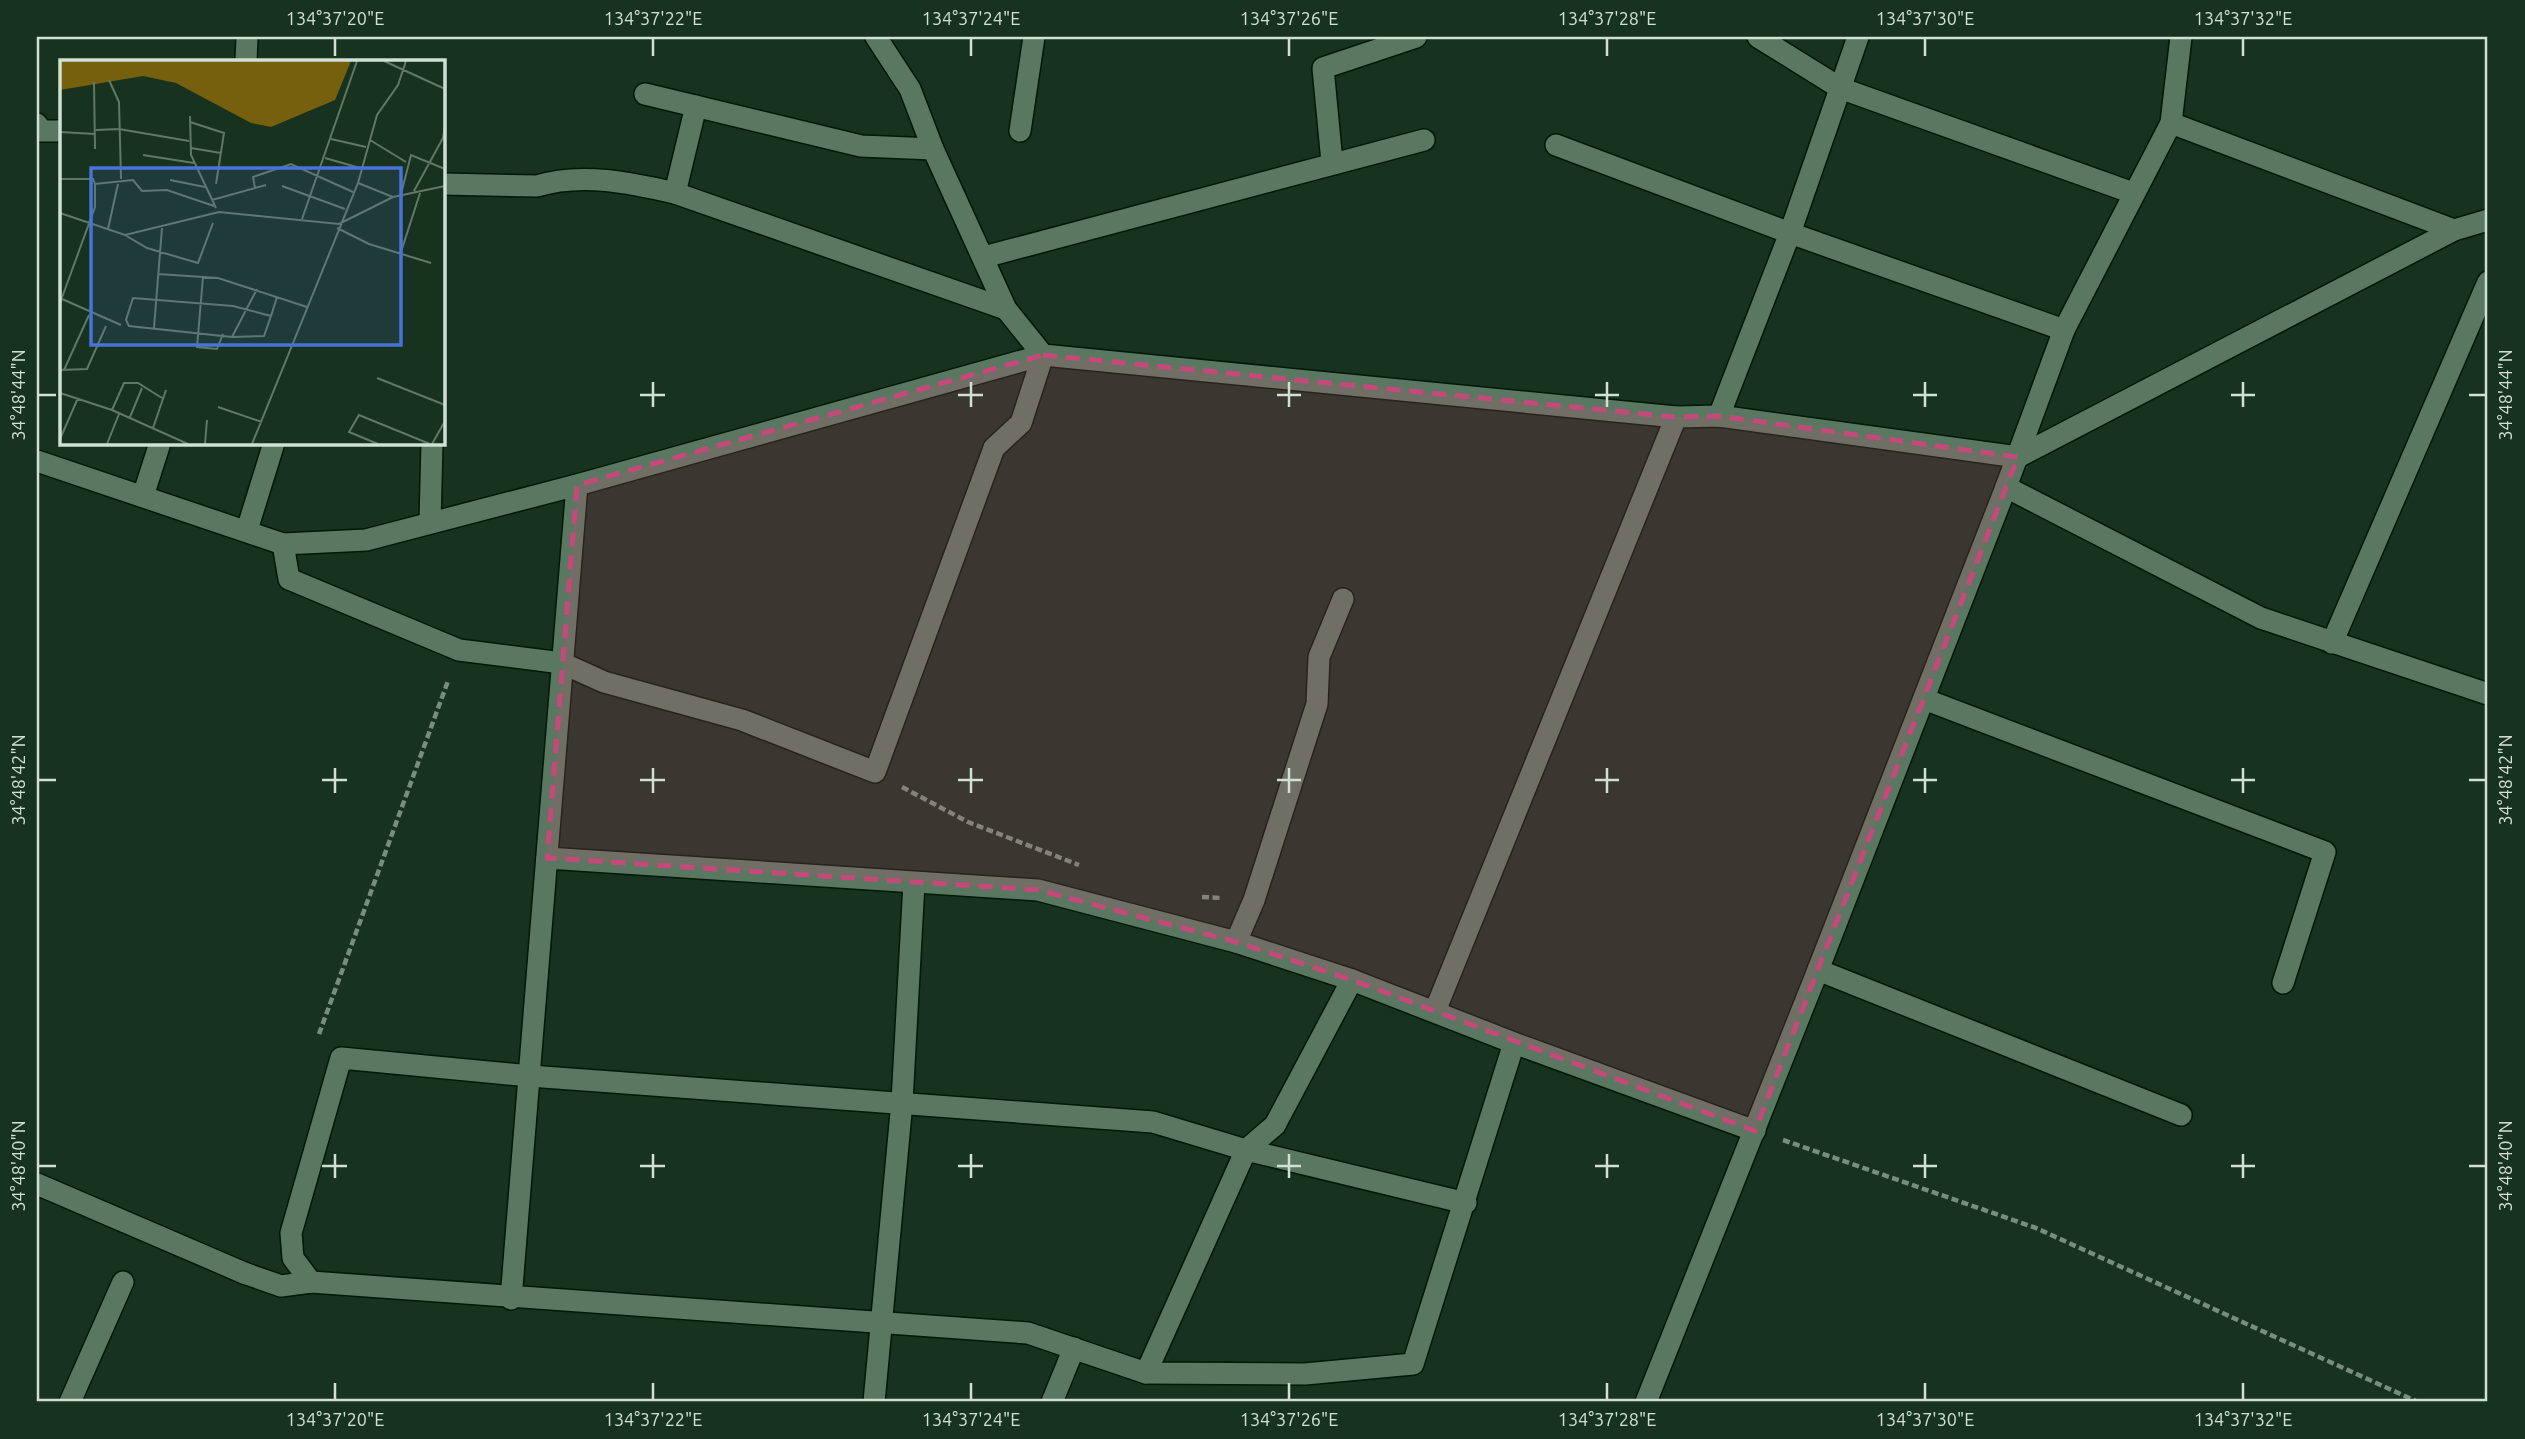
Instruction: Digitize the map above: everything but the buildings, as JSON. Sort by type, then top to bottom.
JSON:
[{"type":"street","points":[[246,60],[247,37]]},
{"type":"street","points":[[876,37],[910,89],[933,149],[1006,309],[1043,355]]},
{"type":"street","points":[[1020,131],[1034,37]]},
{"type":"street","points":[[1332,162],[1323,68],[1416,37]]},
{"type":"street","points":[[1758,37],[1840,88],[2133,193]]},
{"type":"street","points":[[1719,416],[1790,233],[1858,37]]},
{"type":"street","points":[[1646,1402],[1924,699],[2064,330],[2171,123],[2181,37]]},
{"type":"street","points":[[645,94],[861,146],[933,149]]},
{"type":"street","points":[[675,193],[696,106]]},
{"type":"street","points":[[2171,123],[2454,230]]},
{"type":"street","points":[[984,257],[1332,162],[1424,140]]},
{"type":"street","points":[[1556,145],[1790,233],[2064,330]]},
{"type":"street","points":[[444,184],[537,186],[552,181],[621,181],[675,193],[1006,309]]},
{"type":"street","points":[[37,461],[283,544],[366,540],[577,485],[1043,355],[1676,417],[1719,416],[2018,457],[2454,230],[2488,220]]},
{"type":"street","points":[[2332,643],[2488,282]]},
{"type":"street","points":[[283,544],[289,579],[459,650],[562,663],[604,681],[742,720],[875,772],[994,448],[1021,423],[1043,355]]},
{"type":"street","points":[[1435,1011],[1676,417]]},
{"type":"street","points":[[143,495],[160,444]]},
{"type":"street","points":[[247,530],[274,444]]},
{"type":"street","points":[[430,523],[432,444]]},
{"type":"street","points":[[512,1298],[577,485]]},
{"type":"street","points":[[2006,487],[2261,618],[2488,694]]},
{"type":"street","points":[[1236,942],[1254,900],[1317,704],[1319,657],[1343,599]]},
{"type":"street","points":[[1924,699],[2325,852],[2283,984]]},
{"type":"street","points":[[547,859],[1038,890],[1236,942],[1352,980],[1514,1043],[1755,1130]]},
{"type":"street","points":[[874,1402],[902,1102],[914,883]]},
{"type":"street","points":[[1818,970],[2181,1115]]},
{"type":"street","points":[[1146,1373],[1247,1150],[1275,1125],[1352,980]]},
{"type":"street","points":[[37,1184],[244,1273],[281,1286],[311,1282],[1028,1333],[1146,1373],[1306,1374],[1413,1364],[1466,1203],[1514,1043]]},
{"type":"street","points":[[311,1282],[293,1258],[290,1233],[341,1058],[530,1076],[1153,1122],[1247,1150],[1466,1203]]},
{"type":"street","points":[[71,1402],[123,1282]]},
{"type":"street","points":[[1052,1402],[1074,1348]]},
{"type":"path","points":[[318,1035],[459,650]]},
{"type":"path","points":[[875,772],[968,822],[1085,867]]},
{"type":"path","points":[[1194,897],[1254,900]]},
{"type":"path","points":[[1755,1130],[2036,1228],[2418,1402]]},
{"type":"highlighted area","points":[[1043,355],[1676,417],[1719,416],[2018,457],[1755,1131],[1352,980],[1236,942],[1038,890],[547,858],[577,485]]}]
